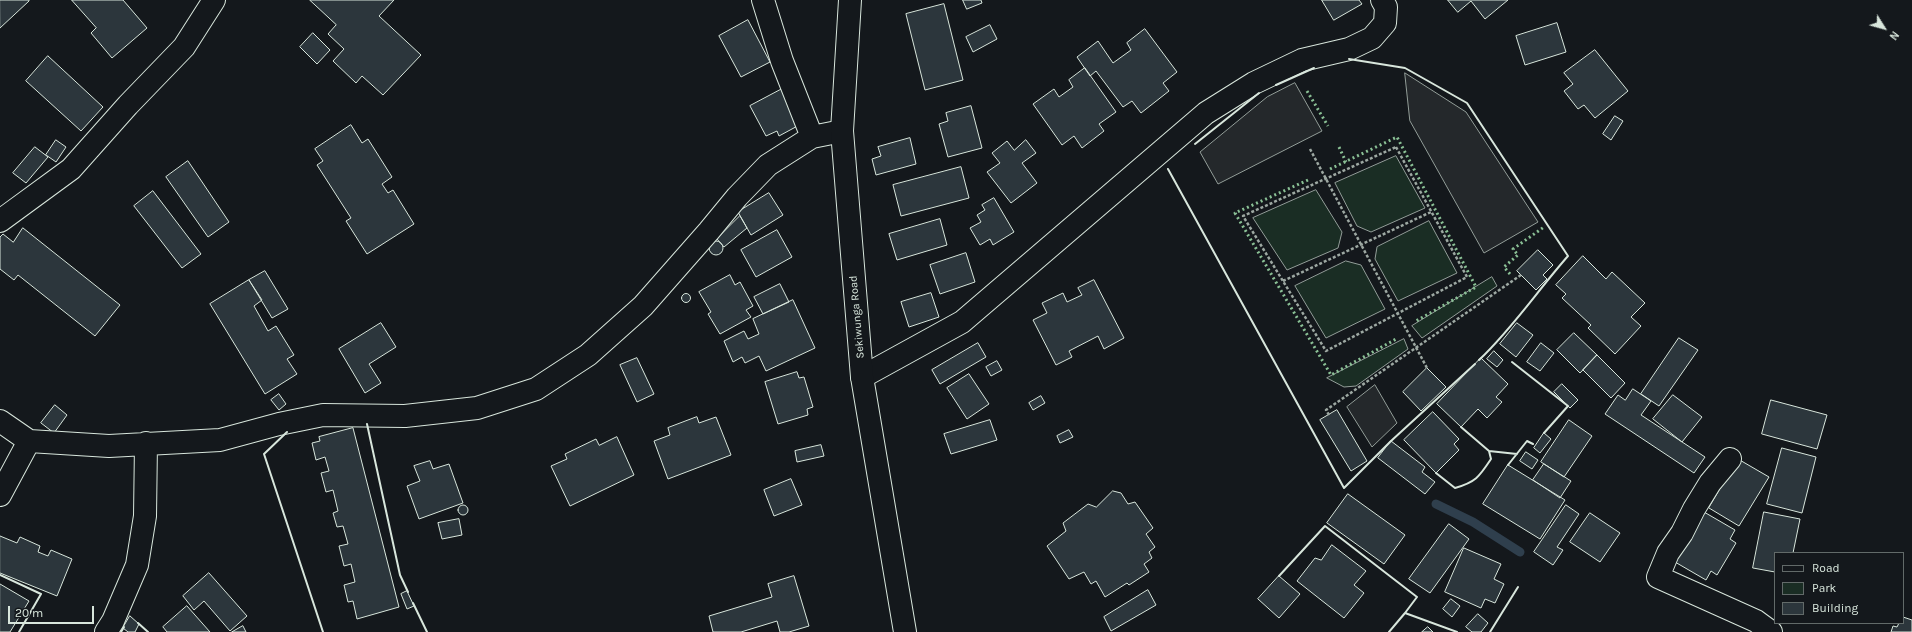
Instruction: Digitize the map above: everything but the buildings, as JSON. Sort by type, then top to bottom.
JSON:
[{"type":"street","points":[[0,221],[72,169],[128,105],[184,47],[214,0]]},
{"type":"street","points":[[763,0],[782,61],[812,137]]},
{"type":"street","name":"Sekiwunga Road","points":[[850,0],[842,131],[862,377],[905,632]]},
{"type":"street","points":[[862,377],[962,322],[1206,113],[1254,83],[1302,60],[1349,49],[1372,38],[1385,23],[1386,7],[1382,0]]},
{"type":"street","points":[[0,421],[29,441],[109,446],[146,443],[161,444],[220,440],[279,424],[323,415],[405,416],[476,408],[536,389],[588,355],[642,306],[709,231],[737,197],[768,165],[812,137],[842,131]]},
{"type":"street","points":[[0,495],[29,441]]},
{"type":"street","points":[[106,632],[113,621],[137,565],[145,516],[146,443]]},
{"type":"street","points":[[1730,459],[1710,483],[1694,509],[1682,533],[1668,553],[1658,578],[1756,621],[1771,632]]},
{"type":"path","points":[[1396,147],[1431,212],[1467,278],[1326,351],[1244,216],[1396,147]]},
{"type":"path","points":[[1310,149],[1427,368]]},
{"type":"path","points":[[1283,281],[1431,212]]},
{"type":"path","points":[[1329,415],[1326,410],[1521,275]]},
{"type":"green space","points":[[1396,156],[1425,208],[1371,232],[1357,226],[1335,183]]},
{"type":"green space","points":[[1316,190],[1342,232],[1338,248],[1287,270],[1253,218]]},
{"type":"green space","points":[[1429,221],[1457,273],[1398,301],[1375,259],[1377,247]]},
{"type":"green space","points":[[1346,261],[1361,265],[1385,309],[1326,338],[1295,286]]},
{"type":"green space","points":[[1492,277],[1497,286],[1422,338],[1412,326]]},
{"type":"green space","points":[[1404,339],[1408,349],[1356,386],[1344,387],[1327,378]]},
{"type":"shaded area","points":[[1405,73],[1466,112],[1538,222],[1484,253],[1410,121]]},
{"type":"shaded area","points":[[1295,83],[1322,131],[1218,184],[1200,152],[1267,97]]},
{"type":"shaded area","points":[[1375,385],[1397,423],[1372,447],[1347,407]]},
{"type":"waterway","points":[[1436,504],[1473,522],[1520,552]]},
{"type":"hedge","points":[[1307,91],[1328,126]]},
{"type":"hedge","points":[[1330,169],[1397,137],[1476,287],[1416,321]]},
{"type":"hedge","points":[[1339,147],[1346,162]]},
{"type":"hedge","points":[[1308,180],[1235,213],[1331,375],[1398,338]]},
{"type":"hedge","points":[[1510,274],[1504,267],[1518,255],[1513,249],[1544,227]]},
{"type":"wall","points":[[1349,59],[1405,68],[1467,103],[1568,256],[1514,322],[1479,360]]},
{"type":"wall","points":[[1276,85],[1314,68]]},
{"type":"wall","points":[[1195,144],[1259,93]]},
{"type":"wall","points":[[1168,169],[1344,488],[1391,441],[1475,364]]},
{"type":"wall","points":[[1512,362],[1568,406],[1544,433]]},
{"type":"wall","points":[[367,424],[400,575],[408,592]]},
{"type":"wall","points":[[1436,473],[1455,488],[1476,478],[1491,459],[1489,451],[1461,427]]},
{"type":"wall","points":[[287,432],[264,454],[323,632]]},
{"type":"wall","points":[[1508,465],[1527,441],[1533,444]]},
{"type":"wall","points":[[1489,451],[1517,454]]},
{"type":"wall","points":[[1279,576],[1325,526],[1417,597],[1405,613]]},
{"type":"wall","points":[[0,575],[41,594],[19,632]]},
{"type":"wall","points":[[1490,632],[1518,587]]},
{"type":"wall","points":[[413,603],[427,632]]},
{"type":"wall","points":[[1389,632],[1405,613],[1457,632]]},
{"type":"wall","points":[[138,623],[148,632]]},
{"type":"wall","points":[[121,632],[124,627]]}]
